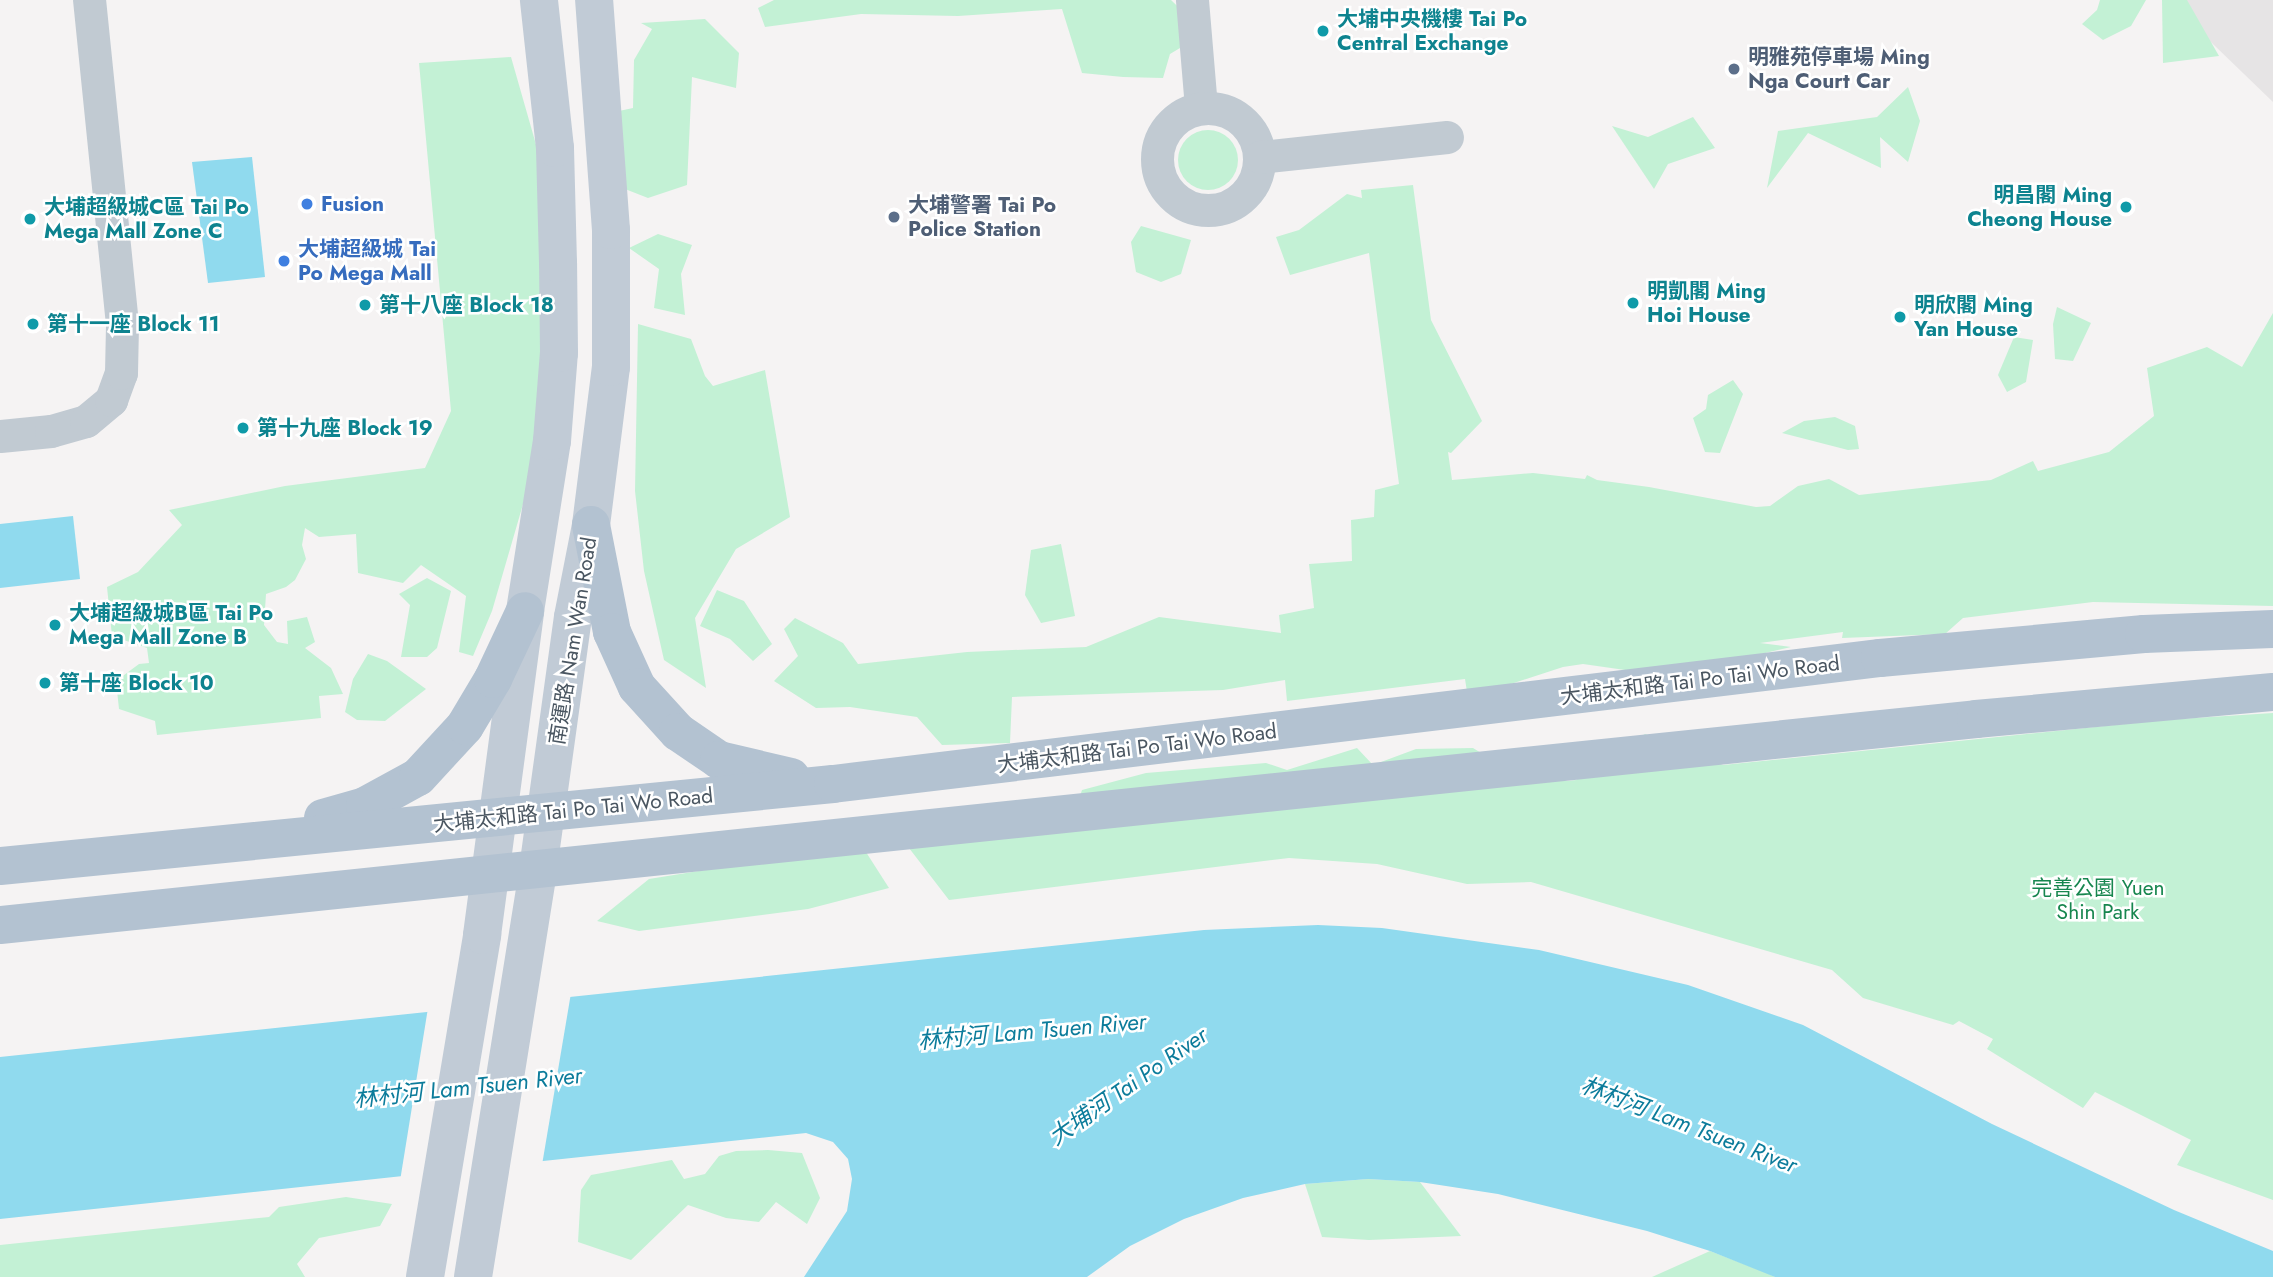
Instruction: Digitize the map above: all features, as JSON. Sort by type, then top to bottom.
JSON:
[{"type":"main road","points":[[425,1277],[491,874],[525,611],[552,441],[559,353],[555,148],[539,0]]},
{"type":"main road","name":"南運路 Nam Wan Road","points":[[473,1277],[538,869],[573,617],[591,525],[611,367],[611,230],[594,0]]},
{"type":"main road","points":[[591,525],[612,632],[638,687],[678,732],[719,760],[753,770],[833,784]]},
{"type":"main road","points":[[247,841],[365,806],[418,777],[465,726],[493,679],[525,611]]},
{"type":"main road","name":"大埔太和路 Tai Po Tai Wo Road","points":[[0,866],[833,784],[1880,658],[2144,634],[2273,629]]},
{"type":"main road","points":[[0,925],[1976,719],[2273,692]]},
{"type":"street","points":[[0,436],[51,431],[86,421],[110,400],[121,373],[122,324],[89,0]]},
{"type":"street","points":[[1192,0],[1201,108]]},
{"type":"street","points":[[1201,108],[1219,109],[1241,120],[1256,141],[1260,157],[1257,175],[1249,190],[1236,202],[1220,209],[1202,211],[1185,206],[1171,195],[1161,180],[1156,163],[1157,148],[1163,133],[1173,121],[1201,108]]},
{"type":"street","points":[[1260,157],[1447,137]]},
{"type":"shaded area","points":[[2176,0],[2273,0],[2273,102],[2186,18]]},
{"type":"green space","points":[[774,0],[1171,0],[1205,33],[1170,54],[1163,78],[1123,77],[1082,73],[1062,9],[958,16],[861,14],[765,27],[758,8]]},
{"type":"green space","points":[[2100,0],[2146,0],[2131,26],[2103,40],[2082,24],[2097,10]]},
{"type":"green space","points":[[2162,0],[2187,0],[2219,56],[2163,63]]},
{"type":"green space","points":[[705,19],[739,53],[736,88],[692,77],[687,185],[648,198],[625,189],[605,114],[633,108],[634,60],[652,29],[641,23]]},
{"type":"green space","points":[[511,57],[539,155],[545,382],[528,487],[492,611],[473,656],[459,652],[466,596],[421,565],[403,583],[358,573],[356,534],[319,537],[305,528],[302,545],[306,559],[295,580],[286,587],[266,594],[264,625],[277,642],[288,644],[287,621],[307,617],[315,642],[305,648],[331,668],[343,694],[319,696],[321,718],[157,735],[155,721],[119,709],[116,681],[139,664],[149,663],[147,648],[112,636],[107,587],[138,572],[182,525],[169,510],[285,486],[425,468],[451,411],[419,63]]},
{"type":"green space","points":[[1908,87],[1920,121],[1908,162],[1880,137],[1881,168],[1808,133],[1767,188],[1778,131],[1877,117]]},
{"type":"green space","points":[[1693,117],[1715,148],[1668,164],[1654,189],[1612,126],[1648,137]]},
{"type":"green space","points":[[1208,130],[1229,139],[1238,160],[1229,181],[1208,190],[1187,181],[1178,160],[1187,139]]},
{"type":"green space","points":[[1413,185],[1431,320],[1482,421],[1451,453],[1448,452],[1452,480],[1533,473],[1585,479],[1587,475],[1597,480],[1756,507],[1770,506],[1798,486],[1829,479],[1859,495],[1991,480],[2033,461],[2038,471],[2109,452],[2154,416],[2147,368],[2207,347],[2242,367],[2273,313],[2273,606],[2093,602],[1963,618],[1945,634],[1842,638],[1843,632],[1760,643],[1791,647],[1667,676],[1583,664],[1563,667],[1468,698],[1465,679],[1287,701],[1285,680],[1223,690],[1012,697],[1010,743],[942,745],[917,717],[850,707],[816,708],[774,681],[798,656],[784,629],[795,618],[843,643],[858,664],[967,652],[1086,647],[1159,617],[1281,633],[1279,615],[1314,608],[1309,564],[1352,561],[1351,520],[1374,517],[1375,490],[1399,484],[1369,253],[1290,275],[1276,237],[1299,230],[1347,194],[1362,198],[1361,190]]},
{"type":"green space","points":[[1141,226],[1191,240],[1181,274],[1161,282],[1136,272],[1131,242]]},
{"type":"green space","points":[[658,234],[692,245],[681,274],[685,315],[654,308],[659,269],[629,248]]},
{"type":"green space","points":[[2057,307],[2091,323],[2073,361],[2055,359],[2053,324]]},
{"type":"green space","points":[[638,324],[691,339],[705,376],[713,386],[765,370],[790,517],[736,549],[695,618],[706,688],[664,660],[644,571],[635,491]]},
{"type":"green space","points":[[2014,337],[2033,340],[2026,382],[2007,392],[1998,375]]},
{"type":"green space","points":[[1733,380],[1743,394],[1720,453],[1705,452],[1693,418],[1706,409],[1708,395]]},
{"type":"green space","points":[[1835,417],[1855,426],[1859,449],[1848,450],[1782,433],[1804,421]]},
{"type":"green space","points":[[1061,544],[1075,616],[1041,623],[1025,595],[1031,550]]},
{"type":"green space","points":[[427,578],[451,591],[437,648],[427,657],[401,657],[410,605],[399,594]]},
{"type":"green space","points":[[717,590],[744,601],[772,644],[753,661],[730,639],[700,626]]},
{"type":"green space","points":[[368,654],[387,661],[426,689],[385,721],[357,720],[345,712],[353,679]]},
{"type":"green space","name":"完善公園 Yuen Shin Park","points":[[2273,713],[2273,1200],[2177,1165],[2191,1140],[2095,1092],[2083,1108],[1987,1049],[1993,1039],[1959,1021],[1953,1025],[1863,998],[1832,970],[1531,882],[1467,884],[1377,864],[1289,858],[949,900],[909,848],[1068,832],[1082,790],[1146,773],[1266,763],[1287,770],[1357,748],[1373,765],[1416,749],[1473,748],[1520,777],[1567,781],[1576,780],[1645,734],[1723,765],[2163,720]]},
{"type":"green space","points":[[864,849],[889,888],[808,909],[639,931],[597,921],[649,879],[805,854]]},
{"type":"green space","points":[[736,1151],[802,1153],[820,1198],[807,1224],[776,1202],[759,1222],[726,1218],[688,1205],[631,1260],[578,1242],[581,1190],[591,1175],[672,1160],[684,1179],[705,1174],[719,1156]]},
{"type":"green space","points":[[1368,1179],[1420,1182],[1461,1236],[1369,1240],[1322,1237],[1305,1184]]},
{"type":"green space","points":[[346,1197],[392,1204],[380,1226],[319,1238],[297,1264],[305,1277],[0,1277],[0,1245],[269,1217],[279,1207]]},
{"type":"green space","points":[[1710,1251],[1767,1273],[1775,1277],[1652,1277]]},
{"type":"water","points":[[252,157],[265,277],[208,283],[192,162]]},
{"type":"water","points":[[73,516],[80,579],[0,588],[0,524]]},
{"type":"water","points":[[1318,925],[1382,928],[1539,950],[1688,985],[1803,1025],[1992,1124],[2174,1210],[2273,1251],[2273,1277],[1775,1277],[1710,1251],[1647,1231],[1498,1194],[1420,1182],[1368,1179],[1305,1184],[1243,1198],[1184,1219],[1130,1246],[1087,1277],[804,1277],[847,1211],[852,1179],[848,1159],[833,1142],[806,1133],[0,1219],[0,1057],[1204,930]]},
{"type":"pier","points":[[571,993],[542,1165],[400,1181],[428,1008]]},
{"type":"place","name":"大埔中央機樓 Tai Po Central Exchange","points":[[1323,31]]},
{"type":"place","name":"明雅苑停車場 Ming Nga Court Car","points":[[1734,69]]},
{"type":"place","name":"Fusion","points":[[307,204]]},
{"type":"place","name":"明昌閣 Ming Cheong House","points":[[2126,207]]},
{"type":"place","name":"大埔警署 Tai Po Police Station","points":[[894,217]]},
{"type":"place","name":"大埔超級城C區 Tai Po Mega Mall Zone C","points":[[30,219]]},
{"type":"place","name":"大埔超級城 Tai Po Mega Mall","points":[[284,261]]},
{"type":"place","name":"明凱閣 Ming Hoi House","points":[[1633,303]]},
{"type":"place","name":"第十八座 Block 18","points":[[365,305]]},
{"type":"place","name":"明欣閣 Ming Yan House","points":[[1900,317]]},
{"type":"place","name":"第十一座 Block 11","points":[[33,324]]},
{"type":"place","name":"第十九座 Block 19","points":[[243,428]]},
{"type":"place","name":"大埔超級城B區 Tai Po Mega Mall Zone B","points":[[55,625]]},
{"type":"place","name":"第十座 Block 10","points":[[45,683]]},
{"type":"water label","name":"林村河 Lam Tsuen River","points":[[1032,1031]]},
{"type":"water label","name":"大埔河 Tai Po River","points":[[1128,1086]]},
{"type":"water label","name":"林村河 Lam Tsuen River","points":[[468,1087]]},
{"type":"water label","name":"林村河 Lam Tsuen River","points":[[1689,1125]]}]
